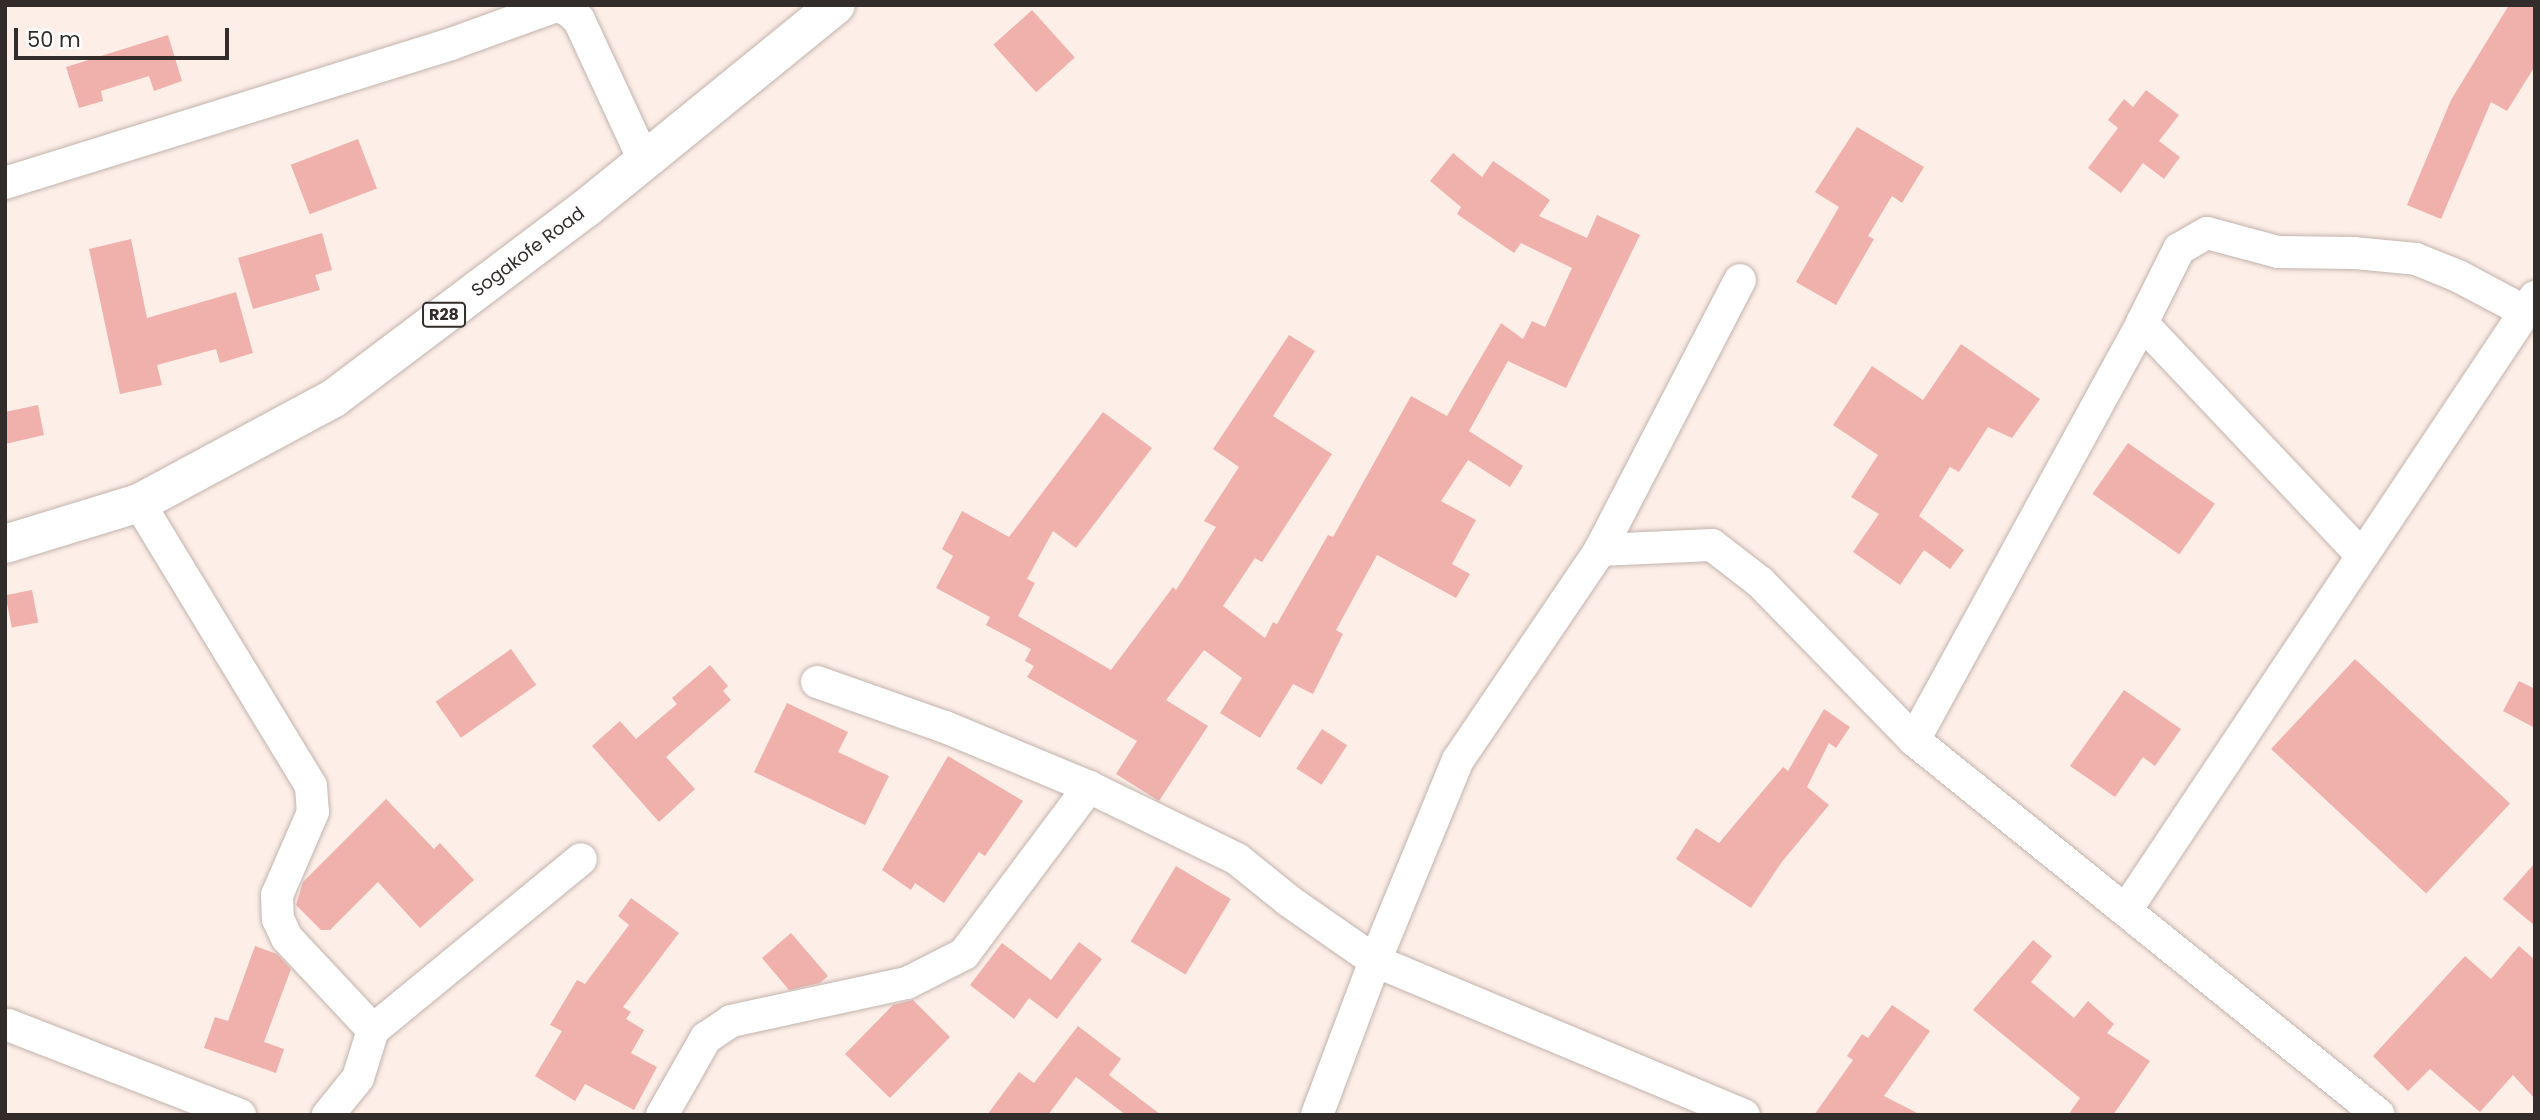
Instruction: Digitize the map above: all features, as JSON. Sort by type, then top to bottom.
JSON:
[{"type":"main road","name":"Sogakofe Road","points":[[5,544],[139,503],[334,398],[585,209],[836,5]]},
{"type":"street","points":[[5,183],[451,44],[556,6],[568,10],[579,20],[644,160]]},
{"type":"street","points":[[1914,740],[2142,323],[2179,249],[2207,233],[2277,252],[2354,253],[2416,259],[2530,304],[2126,910]]},
{"type":"street","points":[[1317,1115],[1458,760],[1600,550],[1740,280]]},
{"type":"street","points":[[2142,323],[2362,556]]},
{"type":"street","points":[[139,503],[311,786],[313,812],[277,895],[278,919],[287,938],[373,1030]]},
{"type":"street","points":[[1600,550],[1712,545],[1759,582],[1914,740],[2379,1115]]},
{"type":"street","points":[[817,682],[946,727],[1089,787],[1237,859],[1289,901],[1376,961],[1744,1115]]},
{"type":"street","points":[[662,1115],[706,1038],[731,1021],[907,983],[964,954],[1089,787]]},
{"type":"street","points":[[327,1115],[358,1078],[373,1030],[581,859]]},
{"type":"street","points":[[8,1025],[240,1115]]},
{"type":"building","points":[[2509,5],[2535,5],[2535,66],[2507,111],[2491,102],[2441,219],[2407,205],[2451,100]]},
{"type":"building","points":[[1032,10],[1075,58],[1036,92],[993,45]]},
{"type":"building","points":[[168,35],[182,81],[154,91],[149,76],[101,91],[103,101],[79,108],[66,67]]},
{"type":"building","points":[[2146,90],[2179,115],[2159,141],[2180,157],[2164,179],[2143,163],[2121,193],[2088,168],[2118,128],[2108,120],[2124,99],[2133,107]]},
{"type":"building","points":[[1857,127],[1924,167],[1902,203],[1892,196],[1868,236],[1874,239],[1836,305],[1796,282],[1839,207],[1815,192]]},
{"type":"building","points":[[358,139],[377,188],[310,214],[291,165]]},
{"type":"building","points":[[1453,153],[1482,177],[1493,161],[1550,200],[1539,216],[1587,238],[1597,215],[1640,235],[1566,388],[1508,361],[1469,431],[1523,466],[1510,487],[1468,460],[1441,501],[1476,520],[1452,564],[1470,574],[1456,598],[1377,555],[1336,630],[1343,634],[1313,694],[1293,684],[1260,738],[1220,713],[1242,678],[1204,650],[1166,700],[1208,726],[1159,801],[1116,774],[1137,741],[1027,677],[1034,666],[1025,661],[1031,649],[986,625],[990,617],[936,588],[953,556],[942,549],[962,511],[1009,537],[1103,412],[1152,448],[1076,548],[1053,531],[1027,579],[1035,583],[1018,616],[1111,670],[1173,587],[1176,590],[1216,527],[1204,521],[1239,467],[1213,449],[1289,335],[1315,351],[1273,416],[1332,454],[1262,562],[1255,558],[1223,606],[1265,638],[1273,622],[1277,624],[1328,535],[1333,537],[1411,396],[1447,416],[1501,323],[1523,339],[1532,321],[1545,327],[1572,268],[1521,243],[1514,253],[1457,214],[1461,207],[1430,181]]},
{"type":"building","points":[[322,233],[332,270],[315,275],[320,290],[253,309],[238,258]]},
{"type":"building","points":[[131,239],[147,318],[236,292],[253,353],[220,363],[216,349],[157,365],[162,385],[120,394],[89,249]]},
{"type":"building","points":[[1961,344],[2040,399],[2012,438],[1988,427],[1959,472],[1950,467],[1919,516],[1964,550],[1950,569],[1924,550],[1900,585],[1853,552],[1879,514],[1851,497],[1878,455],[1833,425],[1872,366],[1923,400]]},
{"type":"building","points":[[38,405],[44,435],[5,444],[5,412]]},
{"type":"building","points":[[2128,443],[2215,504],[2179,555],[2092,494]]},
{"type":"building","points":[[32,590],[38,622],[12,628],[5,595]]},
{"type":"building","points":[[511,649],[536,685],[461,738],[436,702]]},
{"type":"building","points":[[2355,659],[2510,804],[2426,894],[2271,749]]},
{"type":"building","points":[[710,665],[728,686],[723,691],[731,700],[666,757],[695,789],[659,822],[592,746],[620,721],[636,739],[677,704],[672,698]]},
{"type":"building","points":[[2519,681],[2535,689],[2535,728],[2503,711]]},
{"type":"building","points":[[2124,690],[2181,729],[2155,766],[2143,757],[2115,797],[2070,766]]},
{"type":"building","points":[[787,703],[848,732],[838,752],[889,776],[865,825],[754,772]]},
{"type":"building","points":[[1824,709],[1850,727],[1836,748],[1829,743],[1807,787],[1829,805],[1781,863],[1751,908],[1676,859],[1696,828],[1719,843],[1783,767],[1788,771]]},
{"type":"building","points":[[1322,729],[1347,745],[1322,785],[1296,768]]},
{"type":"building","points":[[948,756],[1023,801],[985,856],[979,852],[944,903],[915,883],[911,890],[882,870]]},
{"type":"building","points":[[386,799],[434,849],[440,843],[474,880],[420,928],[378,882],[330,930],[321,930],[296,905],[303,882]]},
{"type":"building","points":[[2535,863],[2535,926],[2503,899]]},
{"type":"building","points":[[1176,866],[1231,899],[1186,974],[1131,941]]},
{"type":"building","points":[[631,898],[679,933],[623,1007],[631,1012],[626,1019],[644,1030],[631,1053],[657,1067],[634,1110],[585,1084],[575,1101],[535,1076],[562,1031],[550,1025],[577,980],[585,984],[629,925],[618,916]]},
{"type":"building","points":[[791,933],[828,976],[820,983],[789,990],[762,958]]},
{"type":"building","points":[[2033,940],[2052,956],[2031,982],[2074,1018],[2088,1001],[2114,1024],[2107,1033],[2150,1061],[2113,1115],[2068,1115],[2080,1098],[1973,1010]]},
{"type":"building","points":[[1079,942],[1102,959],[1057,1019],[1029,998],[1014,1019],[970,985],[1002,943],[1051,980]]},
{"type":"building","points":[[255,946],[277,954],[291,969],[264,1042],[284,1049],[276,1073],[204,1048],[215,1017],[228,1021]]},
{"type":"building","points":[[2519,946],[2535,960],[2535,1099],[2513,1075],[2480,1112],[2430,1069],[2408,1091],[2373,1056],[2465,956],[2491,979]]},
{"type":"building","points":[[913,1000],[950,1037],[890,1098],[845,1054],[893,1005]]},
{"type":"building","points":[[1892,1005],[1930,1031],[1884,1096],[1921,1115],[1814,1115],[1853,1060],[1847,1056],[1862,1034],[1868,1038]]},
{"type":"building","points":[[1078,1026],[1121,1059],[1109,1075],[1161,1115],[1126,1115],[1076,1077],[1048,1115],[987,1115],[1019,1072],[1034,1083]]}]
